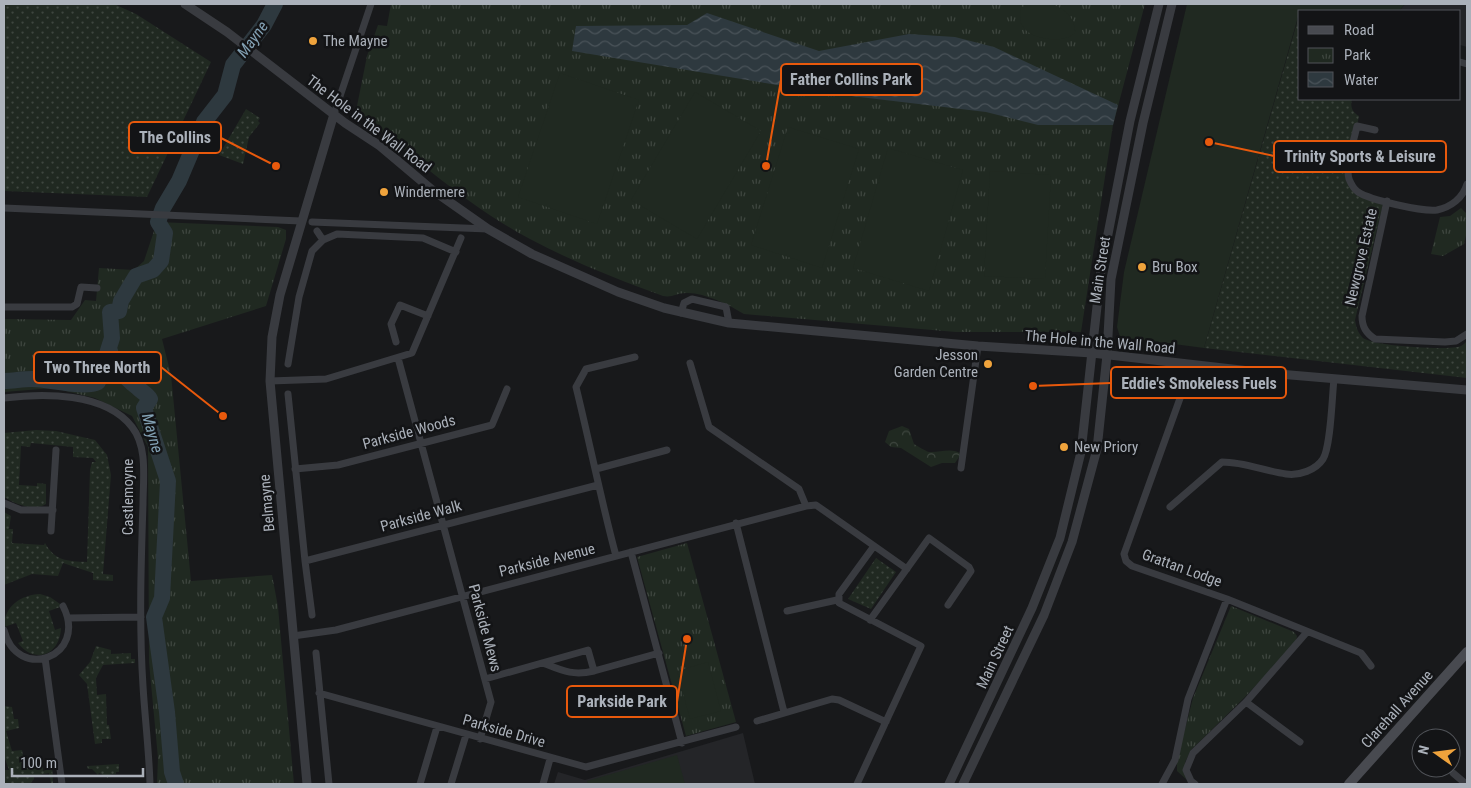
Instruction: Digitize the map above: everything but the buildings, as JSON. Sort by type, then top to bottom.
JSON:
[{"type":"main road","name":"Clarehall Avenue","points":[[1349,784],[1467,652]]},
{"type":"street","name":"The Hole in the Wall Road","points":[[185,4],[227,32],[334,114],[380,146],[431,189],[488,229],[532,254],[618,292],[680,313],[729,323],[978,346],[1092,353],[1192,365],[1467,390]]},
{"type":"street","points":[[334,114],[371,4]]},
{"type":"street","name":"Main Street","points":[[949,784],[1032,608],[1060,538],[1080,452],[1098,288],[1113,202],[1158,4]]},
{"type":"street","name":"Main Street","points":[[963,784],[1044,615],[1072,542],[1097,448],[1107,355],[1108,304],[1112,270],[1143,123],[1172,4]]},
{"type":"street","name":"Belmayne","points":[[307,784],[270,381],[272,337],[280,295],[334,114]]},
{"type":"street","name":"Newgrove Estate","points":[[1375,130],[1357,126],[1348,172],[1353,187],[1359,192],[1387,201],[1436,210],[1458,200],[1465,191],[1467,184]]},
{"type":"street","name":"Newgrove Estate","points":[[1387,201],[1362,316],[1362,325],[1368,334],[1375,339],[1445,342],[1456,341],[1467,334]]},
{"type":"street","points":[[4,208],[301,222]]},
{"type":"street","points":[[312,222],[488,229]]},
{"type":"street","points":[[317,231],[323,240]]},
{"type":"street","points":[[288,364],[299,298],[312,251],[323,240],[338,234],[422,238],[456,252]]},
{"type":"street","points":[[270,381],[326,379],[412,353],[461,238]]},
{"type":"street","points":[[4,307],[72,307],[77,304],[81,287],[97,288]]},
{"type":"street","points":[[680,313],[684,303],[692,299],[726,307],[729,323]]},
{"type":"street","points":[[396,342],[391,324],[400,305],[428,316]]},
{"type":"street","points":[[961,468],[978,346]]},
{"type":"street","points":[[616,556],[576,387],[586,369],[635,357]]},
{"type":"street","name":"Parkside Mews","points":[[395,359],[420,442],[491,702],[480,739]]},
{"type":"street","points":[[690,363],[710,427],[799,489],[806,506],[816,505],[907,569]]},
{"type":"street","name":"Grattan Lodge","points":[[1192,365],[1124,554],[1126,561],[1132,566],[1227,599],[1361,653],[1371,666]]},
{"type":"street","points":[[1170,507],[1222,462],[1232,462],[1288,474],[1304,472],[1316,466],[1326,452],[1334,379]]},
{"type":"street","name":"Parkside Woods","points":[[295,469],[338,465],[420,442],[492,425],[507,389]]},
{"type":"street","name":"Castlemoyne","points":[[4,398],[47,394],[86,401],[119,415],[136,431],[143,462],[141,617],[143,686],[150,784]]},
{"type":"street","points":[[288,394],[312,616]]},
{"type":"street","points":[[52,531],[56,450]]},
{"type":"street","points":[[596,469],[667,450]]},
{"type":"street","name":"Parkside Walk","points":[[305,561],[598,485]]},
{"type":"street","points":[[4,503],[12,508],[21,510],[53,510]]},
{"type":"street","name":"Parkside Avenue","points":[[293,636],[336,630],[462,595],[806,506]]},
{"type":"street","points":[[736,523],[784,712]]},
{"type":"street","points":[[870,620],[929,538],[969,567],[970,574],[948,605]]},
{"type":"street","points":[[1060,538],[1072,542]]},
{"type":"street","points":[[837,600],[839,594],[874,546]]},
{"type":"street","points":[[632,552],[682,743]]},
{"type":"street","name":"Grattan Lodge","points":[[1162,784],[1175,760],[1188,699],[1227,599]]},
{"type":"street","points":[[787,611],[837,600]]},
{"type":"street","points":[[837,600],[841,606],[921,646],[857,784]]},
{"type":"street","points":[[4,630],[5,642],[18,654],[27,658],[45,658],[58,652],[65,643],[69,633],[68,618],[63,606]]},
{"type":"street","points":[[68,618],[141,617]]},
{"type":"street","points":[[1195,784],[1186,770],[1189,760],[1246,702],[1307,632]]},
{"type":"street","points":[[484,679],[588,650],[594,671]]},
{"type":"street","points":[[544,663],[574,674],[594,671],[658,653]]},
{"type":"street","points":[[316,654],[329,784]]},
{"type":"street","points":[[45,658],[62,784]]},
{"type":"street","name":"Parkside Drive","points":[[319,693],[550,759],[586,767],[682,743],[736,727]]},
{"type":"street","points":[[757,721],[832,699],[839,700],[886,722]]},
{"type":"street","points":[[1246,702],[1300,742]]},
{"type":"street","points":[[420,784],[437,727]]},
{"type":"street","points":[[452,784],[466,735]]},
{"type":"street","points":[[543,784],[550,759]]},
{"type":"shaded area","points":[[1405,4],[1467,4],[1467,47],[1461,45],[1461,10],[1400,10]]},
{"type":"shaded area","points":[[743,733],[755,784],[554,784],[558,772],[585,780]]},
{"type":"green space","points":[[1048,3],[1061,8],[1072,19],[1075,33],[1065,38],[1052,39],[1039,37],[1028,32],[1020,22],[1021,8],[1027,4]]},
{"type":"green space","points":[[4,4],[114,4],[136,14],[211,62],[147,197],[4,191]]},
{"type":"green space","points":[[391,4],[1145,4],[1113,125],[1081,332],[956,332],[744,314],[724,303],[693,293],[663,296],[612,277],[562,255],[507,226],[462,196],[356,111],[367,56],[378,25],[387,26]]},
{"type":"green space","points":[[1187,4],[1405,4],[1400,10],[1298,10],[1298,17],[1204,348],[1120,337],[1117,327],[1124,272]]},
{"type":"green space","points":[[1298,19],[1298,100],[1352,100],[1352,109],[1359,116],[1349,169],[1359,195],[1383,204],[1355,320],[1358,330],[1363,338],[1370,341],[1395,345],[1442,348],[1461,346],[1467,341],[1467,378],[1204,348]]},
{"type":"green space","points":[[560,73],[639,100],[597,224],[518,197]]},
{"type":"green space","points":[[695,92],[761,131],[697,239],[631,200]]},
{"type":"green space","points":[[246,109],[260,118],[258,121],[260,123],[249,137],[243,164],[219,155]]},
{"type":"green space","points":[[788,127],[859,149],[822,268],[751,245]]},
{"type":"green space","points":[[888,148],[963,170],[929,291],[853,268]]},
{"type":"green space","points":[[990,171],[1051,175],[1045,279],[984,276]]},
{"type":"green space","points":[[1461,208],[1467,214],[1467,231],[1464,244],[1443,256],[1431,254],[1440,217],[1450,216]]},
{"type":"green space","points":[[157,222],[278,227],[286,230],[286,239],[266,306],[162,339],[171,375],[191,581],[272,575],[278,607],[294,784],[157,784],[158,758],[149,662],[148,447],[132,416],[95,398],[53,388],[4,392],[4,319],[71,320],[85,300],[96,301],[99,268],[134,270],[144,261]]},
{"type":"green space","points":[[902,426],[909,429],[914,444],[926,451],[954,451],[961,454],[955,463],[942,463],[931,467],[901,448],[891,447],[885,442],[889,431]]},
{"type":"green space","points":[[36,430],[56,431],[95,440],[107,455],[111,475],[103,574],[113,575],[113,581],[93,580],[93,573],[63,563],[58,576],[32,574],[4,585],[4,512],[11,516],[9,529],[13,529],[12,543],[44,545],[45,543],[57,557],[87,562],[90,470],[92,462],[96,462],[93,458],[73,457],[73,447],[31,443],[30,447],[21,446],[19,485],[37,486],[37,483],[46,484],[46,504],[30,507],[4,497],[4,433]]},
{"type":"green space","points":[[687,543],[736,722],[686,736],[637,557]]},
{"type":"green space","points":[[876,558],[896,572],[871,609],[848,599]]},
{"type":"green space","points":[[40,594],[50,597],[63,606],[49,611],[55,630],[61,628],[60,637],[51,650],[46,654],[39,655],[25,650],[18,643],[23,641],[16,623],[4,627],[7,613],[15,603],[20,599]]},
{"type":"green space","points":[[1231,606],[1294,632],[1297,636],[1296,642],[1246,696],[1191,750],[1185,762],[1185,773],[1191,780],[1186,779],[1177,771],[1177,760],[1193,698]]},
{"type":"green space","points":[[96,646],[111,650],[111,654],[131,653],[131,659],[135,659],[135,663],[103,665],[96,678],[97,695],[106,694],[107,725],[109,725],[111,739],[102,739],[102,743],[95,744],[87,684],[79,675],[90,662]]},
{"type":"green space","points":[[708,662],[721,711],[690,719],[677,671]]},
{"type":"green space","points":[[4,706],[12,707],[14,719],[18,719],[19,728],[6,731],[12,751],[22,750],[25,768],[43,766],[43,771],[46,770],[46,764],[52,763],[53,784],[47,784],[51,783],[49,773],[34,776],[30,784],[4,784],[4,770],[9,770],[4,756]]},
{"type":"green space","points":[[677,755],[685,784],[588,784],[587,781]]},
{"type":"green space","points":[[119,764],[119,772],[108,775],[108,778],[99,773],[98,775],[92,769],[88,769],[87,766]]},
{"type":"water","points":[[707,13],[819,51],[909,34],[955,37],[994,47],[1118,105],[1113,125],[1038,125],[986,112],[826,93],[572,51],[576,26],[687,25]]},
{"type":"waterway","name":"Mayne","points":[[4,381],[39,379],[76,384],[98,382],[112,338],[110,312],[119,311],[121,301],[136,276],[153,270],[161,261],[165,233],[158,222],[163,208],[179,181],[204,122],[225,95],[233,65],[264,25],[275,4]]},
{"type":"waterway","name":"Mayne","points":[[109,348],[113,360],[120,370],[150,399],[144,408],[168,481],[162,598],[154,617],[167,712],[172,772],[176,784]]},
{"type":"place","name":"The Mayne","points":[[313,41]]},
{"type":"place","name":"Trinity Sports & Leisure","points":[[1209,142]]},
{"type":"place","name":"The Collins","points":[[276,166]]},
{"type":"place","name":"Father Collins Park","points":[[766,166]]},
{"type":"place","name":"Windermere","points":[[384,192]]},
{"type":"place","name":"Bru Box","points":[[1142,267]]},
{"type":"place","name":"Jesson Garden Centre","points":[[988,364]]},
{"type":"place","name":"Eddie's Smokeless Fuels","points":[[1033,386]]},
{"type":"place","name":"Two Three North","points":[[223,416]]},
{"type":"place","name":"New Priory","points":[[1064,447]]},
{"type":"place","name":"Parkside Park","points":[[687,639]]}]
